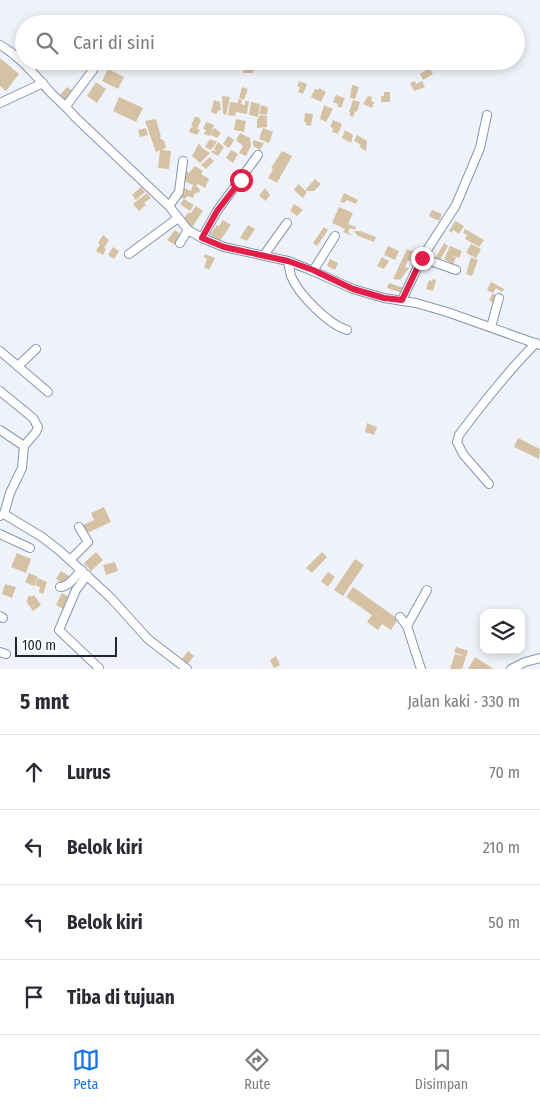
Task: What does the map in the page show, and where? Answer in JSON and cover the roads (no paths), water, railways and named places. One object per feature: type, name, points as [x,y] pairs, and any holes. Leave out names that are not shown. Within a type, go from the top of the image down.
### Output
[{"type":"street","points":[[1,46],[15,56]]},
{"type":"street","points":[[30,70],[66,106],[75,118],[170,206],[188,230],[202,238],[224,247],[288,261],[313,270],[353,289],[384,298],[402,300],[491,327],[538,344],[513,366],[459,436],[457,442],[463,454],[489,484]]},
{"type":"street","points":[[66,106],[94,70]]},
{"type":"street","points":[[0,103],[43,83]]},
{"type":"street","points":[[402,300],[422,258],[456,205],[480,148],[487,115]]},
{"type":"street","points":[[202,238],[217,211],[258,156]]},
{"type":"street","points":[[170,206],[179,192],[183,162]]},
{"type":"street","points":[[129,254],[178,218]]},
{"type":"street","points":[[264,255],[287,223]]},
{"type":"street","points":[[180,243],[188,230]]},
{"type":"street","points":[[313,270],[335,236]]},
{"type":"street","points":[[422,258],[456,270]]},
{"type":"street","points":[[288,261],[295,284],[313,306],[338,327],[347,330]]},
{"type":"street","points":[[491,327],[499,298]]},
{"type":"street","points":[[18,366],[36,349]]},
{"type":"street","points":[[0,351],[48,392]]},
{"type":"street","points":[[0,391],[36,422],[38,427],[24,446],[22,468],[10,492],[2,515],[42,537],[70,560],[112,598],[148,640],[187,669]]},
{"type":"street","points":[[0,430],[24,446]]},
{"type":"street","points":[[70,560],[88,542],[80,528]]},
{"type":"street","points":[[0,534],[30,548]]},
{"type":"street","points":[[60,587],[64,587],[84,572]]},
{"type":"street","points":[[84,572],[59,630],[99,668]]},
{"type":"street","points":[[406,626],[427,590]]},
{"type":"street","points":[[400,617],[406,626],[421,669]]},
{"type":"street","points":[[511,669],[525,662],[540,658]]}]
